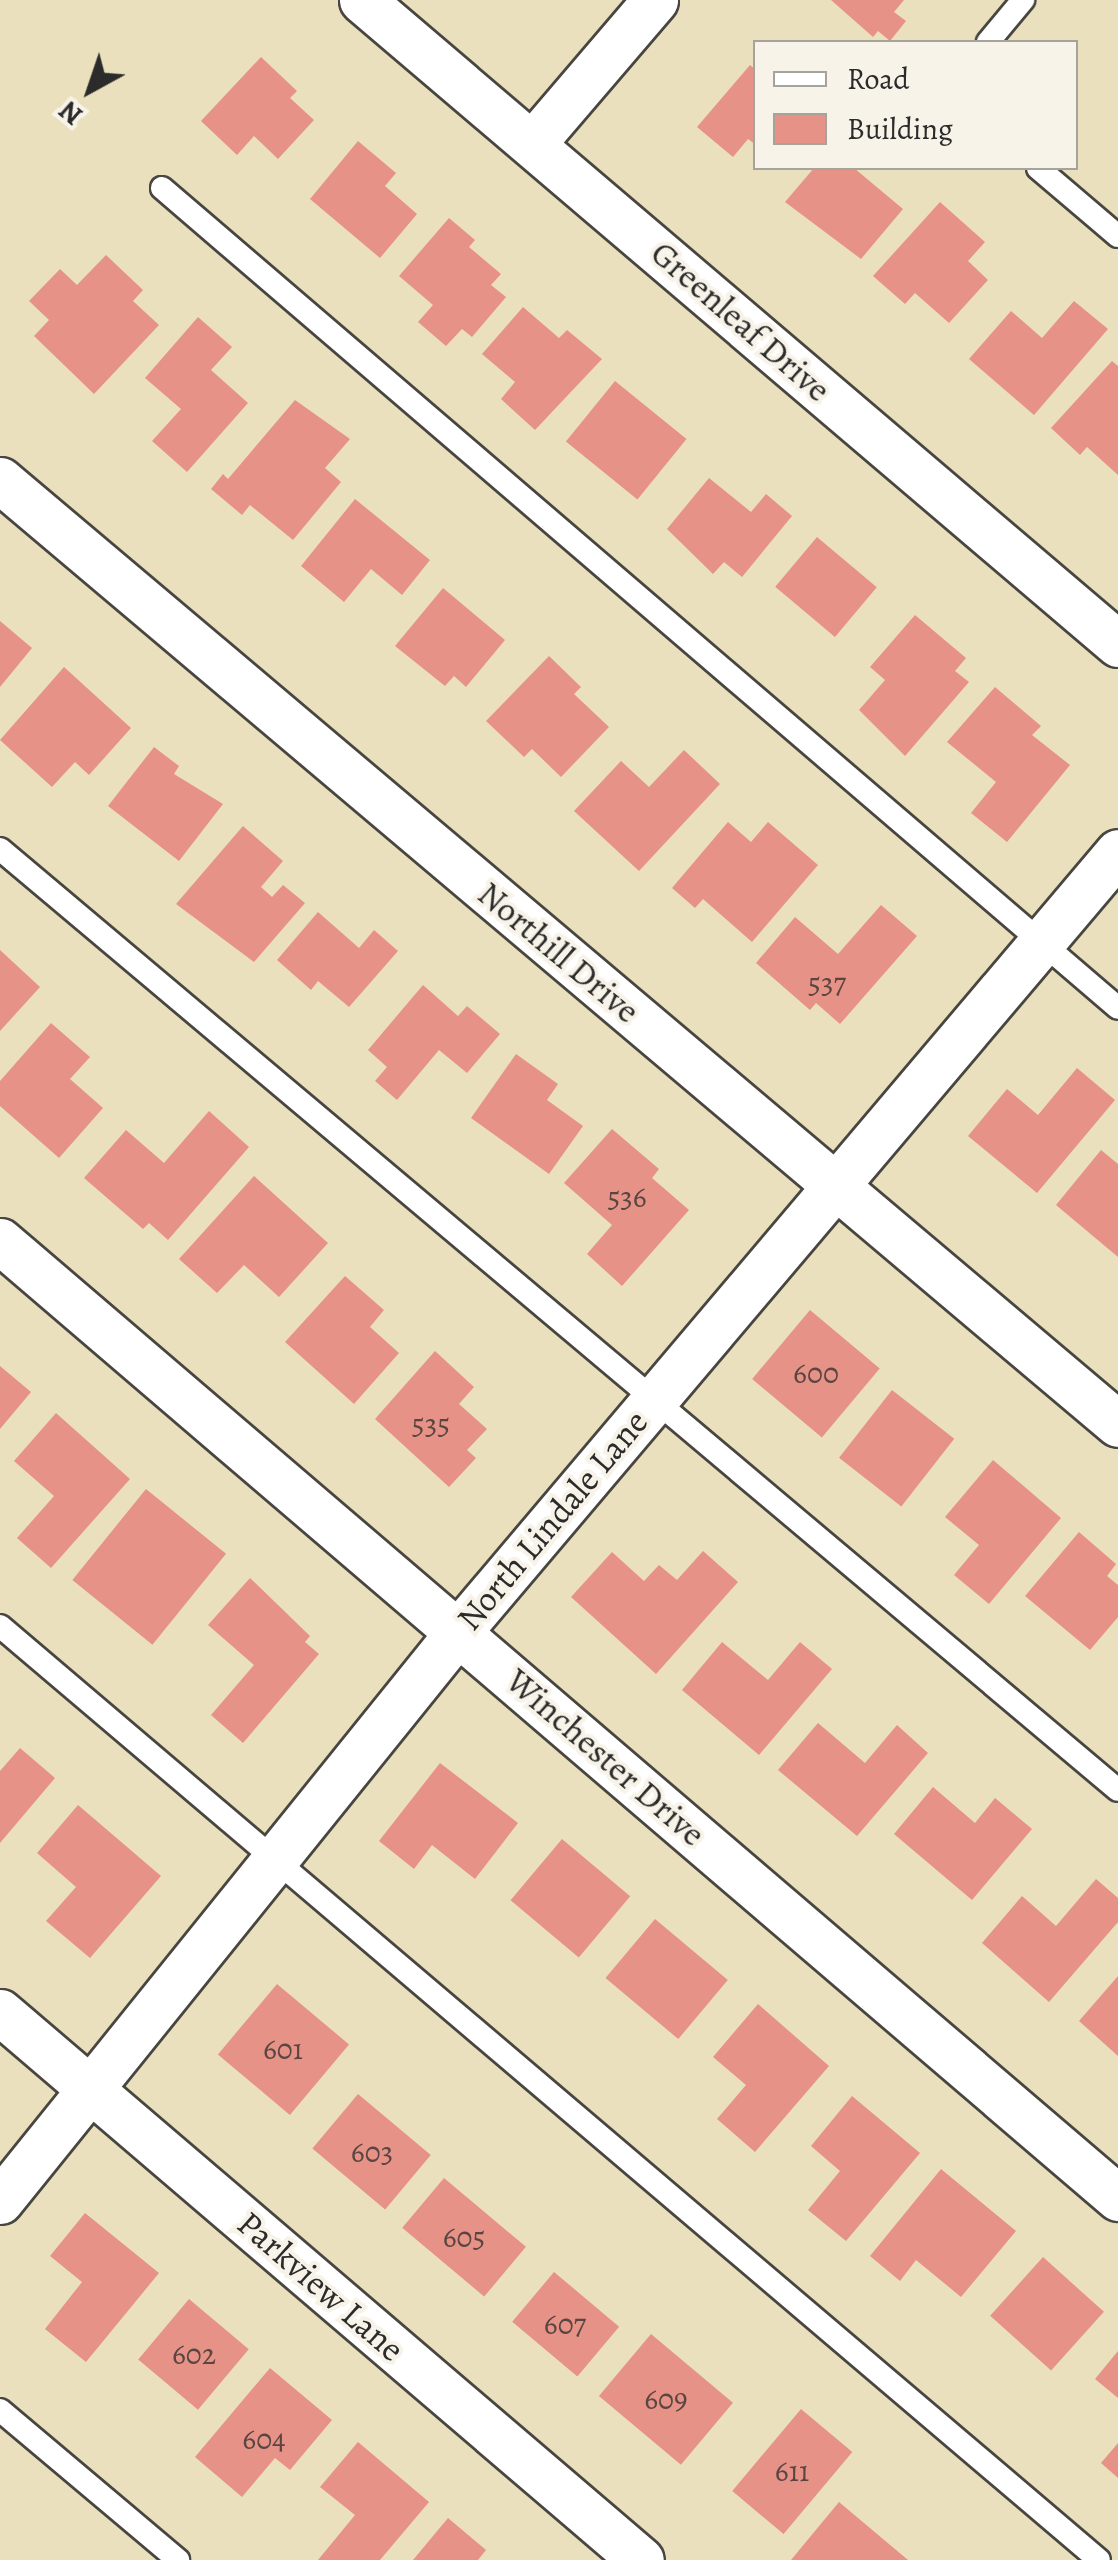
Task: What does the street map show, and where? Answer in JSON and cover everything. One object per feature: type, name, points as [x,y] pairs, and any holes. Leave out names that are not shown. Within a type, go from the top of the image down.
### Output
[{"type":"street","name":"Greenleaf Drive","points":[[362,0],[1118,644]]},
{"type":"street","points":[[533,143],[655,0]]},
{"type":"street","name":"Northill Drive","points":[[0,480],[1118,1424]]},
{"type":"street","name":"North Lindale Lane","points":[[0,2201],[459,1631],[832,1183],[1118,852]]},
{"type":"street","name":"Winchester Drive","points":[[0,1241],[1118,2198]]},
{"type":"street","name":"Parkview Lane","points":[[0,2012],[641,2560]]},
{"type":"lane","points":[[990,40],[1023,0]]},
{"type":"lane","points":[[1040,170],[1118,236]]},
{"type":"lane","points":[[162,188],[1118,1008]]},
{"type":"lane","points":[[0,848],[1118,1790]]},
{"type":"lane","points":[[0,1626],[1099,2560]]},
{"type":"lane","points":[[0,2410],[178,2560]]},
{"type":"building","points":[[831,0],[904,0],[894,12],[906,21],[891,40],[878,31],[873,37]]},
{"type":"building","points":[[261,57],[297,91],[290,98],[314,120],[278,159],[254,136],[237,155],[201,121]]},
{"type":"building","points":[[750,65],[753,68],[753,143],[748,139],[733,157],[697,127]]},
{"type":"building","points":[[358,141],[396,173],[385,186],[417,214],[380,258],[310,199]]},
{"type":"building","points":[[812,170],[856,170],[903,209],[861,259],[785,202]]},
{"type":"building","points":[[940,202],[985,242],[968,261],[988,280],[949,323],[915,293],[905,304],[873,276]]},
{"type":"building","points":[[449,218],[475,240],[469,247],[501,274],[491,285],[506,297],[472,337],[462,329],[446,346],[418,322],[433,305],[399,276]]},
{"type":"building","points":[[106,255],[143,290],[133,301],[159,325],[94,394],[34,336],[49,320],[29,301],[60,269],[77,285]]},
{"type":"building","points":[[1074,301],[1108,329],[1034,415],[969,359],[1011,311],[1042,338]]},
{"type":"building","points":[[523,307],[559,338],[567,330],[602,359],[535,430],[501,399],[515,382],[482,354]]},
{"type":"building","points":[[198,317],[232,347],[211,370],[248,403],[187,472],[152,441],[181,409],[145,378]]},
{"type":"building","points":[[1112,361],[1118,366],[1118,475],[1087,447],[1080,455],[1051,428]]},
{"type":"building","points":[[615,381],[686,439],[637,500],[566,442]]},
{"type":"building","points":[[295,400],[350,439],[325,468],[341,482],[293,540],[250,505],[242,515],[211,489],[223,474],[228,479]]},
{"type":"building","points":[[709,478],[751,512],[766,494],[792,516],[742,577],[724,562],[713,574],[667,529]]},
{"type":"building","points":[[355,499],[430,560],[402,595],[371,569],[344,602],[301,566]]},
{"type":"building","points":[[817,537],[877,587],[835,637],[775,587]]},
{"type":"building","points":[[443,588],[505,640],[466,687],[454,676],[445,686],[395,646]]},
{"type":"building","points":[[915,615],[966,658],[955,671],[969,682],[905,756],[859,710],[885,680],[870,667]]},
{"type":"building","points":[[0,621],[32,648],[0,687]]},
{"type":"building","points":[[549,656],[581,687],[574,694],[609,727],[561,777],[532,749],[524,757],[486,721]]},
{"type":"building","points":[[64,667],[131,728],[89,775],[75,762],[52,787],[0,740]]},
{"type":"building","points":[[995,687],[1041,726],[1032,735],[1070,765],[1007,842],[971,813],[996,782],[947,742]]},
{"type":"building","points":[[154,747],[179,766],[174,774],[223,804],[179,861],[108,806]]},
{"type":"building","points":[[684,750],[720,784],[639,871],[574,811],[621,761],[649,787]]},
{"type":"building","points":[[728,822],[751,842],[768,822],[818,865],[752,942],[703,899],[695,908],[672,888]]},
{"type":"building","points":[[243,826],[283,861],[261,887],[272,897],[283,885],[305,903],[254,962],[176,904]]},
{"type":"building","points":[[881,905],[917,936],[840,1024],[816,1003],[810,1010],[756,963],[795,917],[838,954]]},
{"type":"building","points":[[318,912],[359,948],[374,930],[398,951],[349,1007],[318,981],[311,990],[277,960]]},
{"type":"building","points":[[0,950],[40,987],[0,1031]]},
{"type":"building","points":[[423,985],[458,1016],[467,1006],[500,1034],[467,1073],[439,1050],[397,1100],[375,1081],[387,1067],[368,1050]]},
{"type":"building","points":[[51,1023],[90,1057],[70,1079],[103,1108],[59,1158],[0,1106],[0,1081]]},
{"type":"building","points":[[516,1054],[558,1084],[547,1100],[583,1126],[549,1174],[471,1118]]},
{"type":"building","points":[[1077,1068],[1115,1100],[1037,1193],[968,1136],[1007,1089],[1038,1115]]},
{"type":"building","points":[[209,1111],[249,1147],[168,1240],[149,1223],[143,1229],[84,1178],[126,1130],[164,1163]]},
{"type":"building","points":[[612,1129],[659,1169],[652,1178],[689,1210],[622,1286],[587,1254],[612,1225],[564,1183]]},
{"type":"building","points":[[1101,1150],[1118,1164],[1118,1257],[1056,1205]]},
{"type":"building","points":[[254,1176],[328,1243],[279,1297],[244,1265],[217,1293],[179,1259]]},
{"type":"building","points":[[345,1276],[384,1310],[370,1327],[399,1353],[354,1404],[285,1342]]},
{"type":"building","points":[[810,1310],[880,1368],[822,1437],[752,1379]]},
{"type":"building","points":[[435,1351],[474,1387],[459,1404],[487,1429],[467,1450],[476,1458],[449,1487],[375,1419]]},
{"type":"building","points":[[0,1366],[31,1392],[0,1429]]},
{"type":"building","points":[[892,1390],[954,1439],[901,1506],[839,1458]]},
{"type":"building","points":[[56,1413],[130,1479],[51,1568],[17,1538],[54,1496],[14,1461]]},
{"type":"building","points":[[993,1460],[1061,1518],[989,1604],[954,1575],[979,1545],[945,1517]]},
{"type":"building","points":[[146,1489],[226,1554],[152,1645],[72,1580]]},
{"type":"building","points":[[1079,1532],[1116,1564],[1107,1576],[1118,1585],[1118,1617],[1090,1650],[1025,1596]]},
{"type":"building","points":[[703,1551],[738,1582],[656,1674],[571,1597],[612,1552],[644,1581],[659,1565],[677,1580]]},
{"type":"building","points":[[250,1578],[310,1636],[305,1642],[319,1654],[243,1743],[211,1715],[254,1665],[208,1625]]},
{"type":"building","points":[[722,1642],[768,1680],[800,1642],[832,1669],[759,1755],[682,1690]]},
{"type":"building","points":[[818,1723],[865,1763],[897,1725],[928,1753],[857,1836],[778,1770]]},
{"type":"building","points":[[20,1748],[55,1778],[0,1843],[0,1771]]},
{"type":"building","points":[[440,1763],[518,1823],[475,1879],[432,1845],[414,1869],[379,1841]]},
{"type":"building","points":[[933,1787],[975,1823],[995,1798],[1032,1829],[972,1900],[894,1834]]},
{"type":"building","points":[[78,1805],[161,1876],[90,1958],[46,1921],[76,1887],[37,1853]]},
{"type":"building","points":[[562,1839],[630,1896],[579,1957],[511,1900]]},
{"type":"building","points":[[1096,1879],[1118,1898],[1118,1922],[1049,2002],[982,1943],[1022,1896],[1056,1926]]},
{"type":"building","points":[[655,1919],[728,1980],[678,2039],[606,1978]]},
{"type":"building","points":[[1118,1976],[1118,2056],[1079,2021]]},
{"type":"building","points":[[277,1984],[349,2044],[290,2115],[218,2054]]},
{"type":"building","points":[[758,2004],[829,2066],[755,2152],[717,2119],[746,2085],[713,2057]]},
{"type":"building","points":[[358,2094],[431,2155],[385,2209],[312,2148]]},
{"type":"building","points":[[852,2096],[920,2153],[846,2241],[808,2210],[840,2171],[811,2146]]},
{"type":"building","points":[[941,2169],[1016,2231],[961,2297],[916,2260],[900,2281],[870,2256]]},
{"type":"building","points":[[444,2178],[526,2247],[484,2297],[402,2228]]},
{"type":"building","points":[[85,2213],[159,2273],[86,2362],[45,2329],[82,2282],[50,2256]]},
{"type":"building","points":[[1043,2257],[1104,2312],[1051,2371],[990,2316]]},
{"type":"building","points":[[554,2272],[619,2327],[577,2376],[512,2322]]},
{"type":"building","points":[[189,2299],[249,2349],[198,2410],[138,2360]]},
{"type":"building","points":[[651,2334],[733,2403],[681,2465],[599,2396]]},
{"type":"building","points":[[1118,2351],[1118,2398],[1095,2379]]},
{"type":"building","points":[[270,2368],[332,2420],[290,2470],[275,2458],[242,2497],[195,2457]]},
{"type":"building","points":[[801,2409],[852,2452],[784,2534],[732,2491]]},
{"type":"building","points":[[358,2442],[429,2502],[380,2560],[318,2560],[355,2515],[320,2487]]},
{"type":"building","points":[[1118,2443],[1118,2478],[1101,2463]]},
{"type":"building","points":[[839,2502],[908,2560],[791,2560]]},
{"type":"building","points":[[448,2518],[486,2550],[478,2560],[413,2560]]}]
